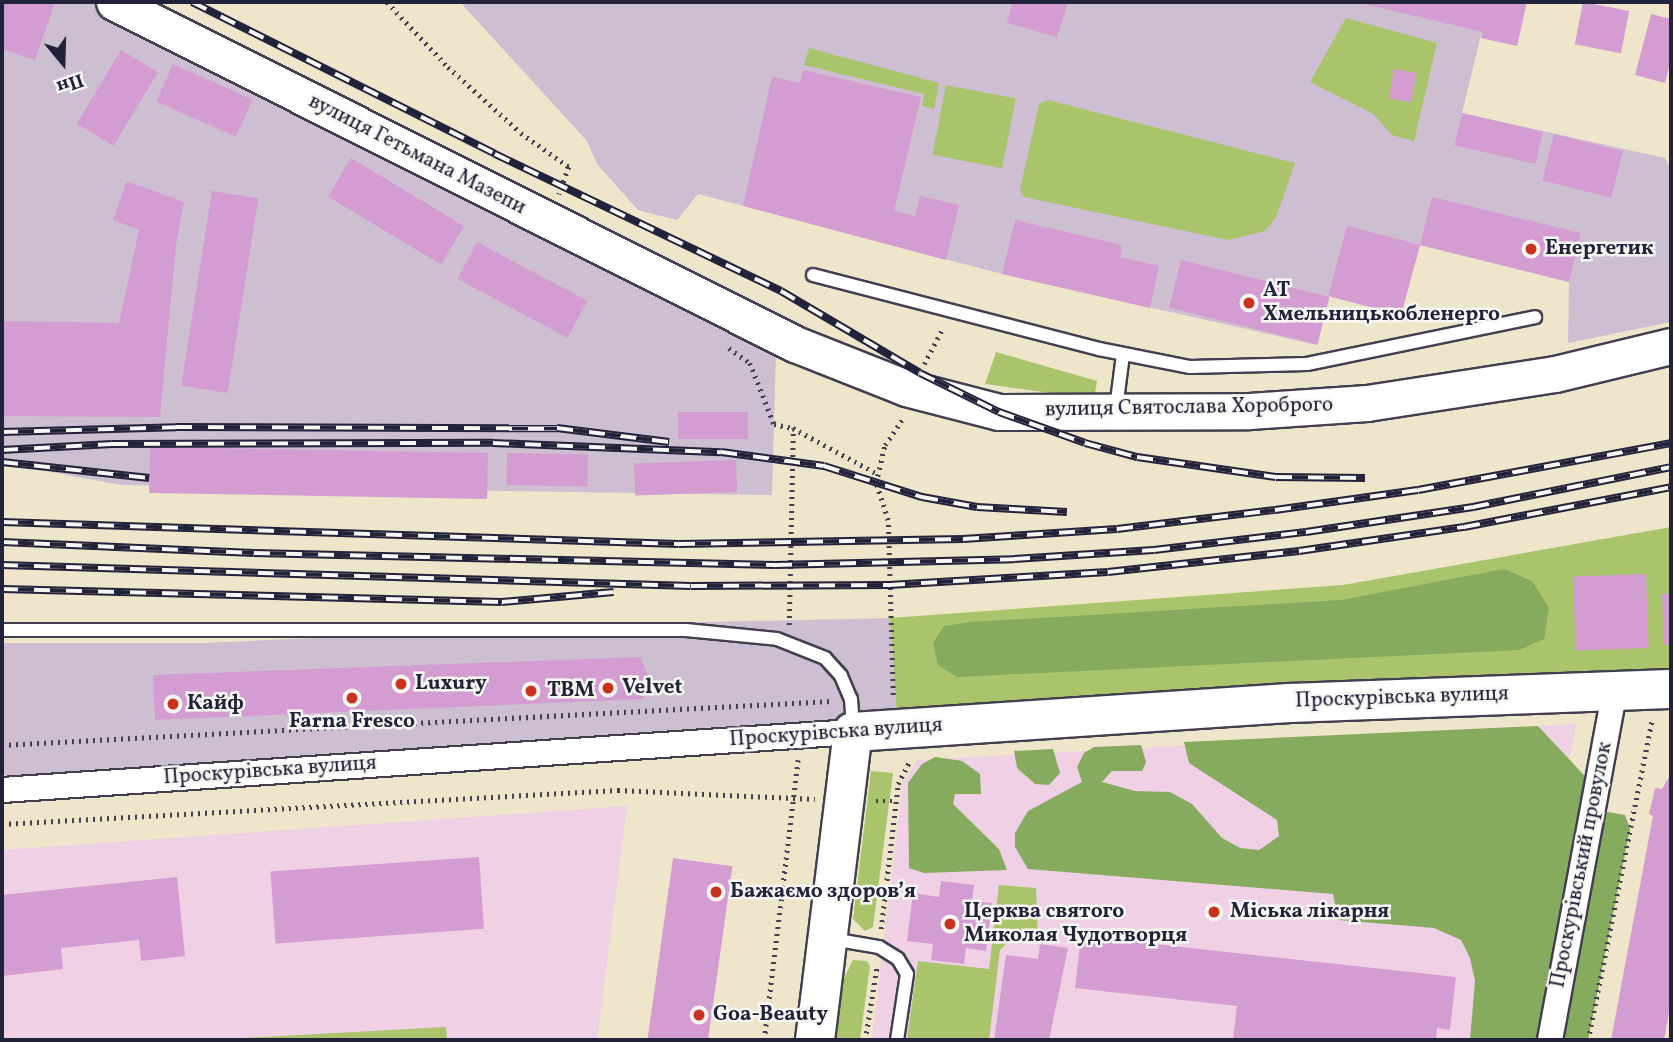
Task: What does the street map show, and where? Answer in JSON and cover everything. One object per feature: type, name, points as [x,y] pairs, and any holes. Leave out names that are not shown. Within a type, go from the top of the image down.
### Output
[{"type":"main road","name":"вулиця Гетьмана Мазепи","points":[[114,2],[720,308]]},
{"type":"main road","name":"вулиця Святослава Хороброго","points":[[720,308],[795,344],[906,387],[999,412],[1115,413],[1367,402],[1555,374],[1671,346]]},
{"type":"main road","name":"Проскурівська вулиця","points":[[852,715],[1289,703],[1615,689],[1663,700]]},
{"type":"main road","points":[[815,1040],[845,800],[852,715]]},
{"type":"street","name":"Проскурівський провулок","points":[[1550,1040],[1615,689]]},
{"type":"street","name":"Проскурівська вулиця","points":[[2,790],[800,736],[852,715]]},
{"type":"lane","points":[[813,275],[1123,354],[1190,367],[1307,364],[1535,317]]},
{"type":"lane","points":[[1115,413],[1123,354]]},
{"type":"lane","points":[[2,630],[686,630],[789,643],[825,658],[841,676],[852,715]]},
{"type":"lane","points":[[828,939],[879,947],[898,959],[907,974],[897,1040]]},
{"type":"path","points":[[387,2],[440,59],[520,133],[569,167],[545,219]]},
{"type":"path","points":[[2,745],[803,704],[852,715],[893,695],[888,520],[876,473],[885,445],[906,415],[906,387],[920,373],[952,311]]},
{"type":"path","points":[[725,345],[750,363],[774,424],[793,428],[876,473]]},
{"type":"path","points":[[789,643],[793,428]]},
{"type":"path","points":[[1588,1040],[1663,700]]},
{"type":"path","points":[[764,1040],[795,798],[803,704]]},
{"type":"path","points":[[865,1040],[879,947],[895,802],[904,770],[920,754]]},
{"type":"path","points":[[2,824],[618,790],[895,802]]},
{"type":"shaded area","points":[[2,2],[91,2],[133,27],[776,351],[772,495],[121,485],[2,463]]},
{"type":"shaded area","points":[[460,2],[1489,2],[1462,113],[1665,158],[1671,170],[1671,322],[1568,343],[1569,282],[1420,245],[1401,315],[1329,296],[1317,345],[1002,274],[698,194],[677,220],[638,210],[597,164],[587,141]]},
{"type":"shaded area","points":[[890,618],[897,715],[2,776],[2,643],[204,643],[623,624]]},
{"type":"shaded area","name":"Міська лікарня","points":[[1576,724],[1517,1040],[872,1040],[903,783],[918,760]]},
{"type":"shaded area","points":[[627,806],[597,1040],[2,1040],[2,850]]},
{"type":"green space","points":[[1346,18],[1437,43],[1414,141],[1392,135],[1373,114],[1310,82]]},
{"type":"green space","points":[[809,48],[939,83],[934,109],[922,106],[924,94],[804,65]]},
{"type":"green space","points":[[946,85],[1016,99],[1002,168],[932,155]]},
{"type":"green space","points":[[1048,100],[1295,163],[1276,217],[1265,231],[1228,240],[1024,197],[1020,190],[1039,104]]},
{"type":"green space","points":[[996,352],[1097,381],[1094,399],[985,384]]},
{"type":"green space","points":[[1671,527],[1671,677],[897,715],[890,618],[1343,585]]},
{"type":"green space","points":[[1504,569],[1532,581],[1549,608],[1544,639],[1519,650],[957,677],[938,665],[933,643],[944,626],[972,622],[1341,600]]},
{"type":"green space","points":[[1538,726],[1597,789],[1592,819],[1608,812],[1625,815],[1630,829],[1588,1040],[1470,1040],[1475,981],[1470,958],[1461,940],[1434,928],[1338,920],[1333,894],[1028,869],[1015,847],[1015,833],[1028,811],[1082,782],[1077,767],[1084,753],[1094,747],[1141,745],[1146,762],[1142,771],[1112,771],[1102,782],[1135,791],[1170,792],[1192,804],[1222,838],[1240,848],[1259,850],[1279,836],[1277,820],[1189,763],[1184,742]]},
{"type":"green space","points":[[1053,749],[1060,773],[1049,785],[1035,784],[1017,768],[1014,751]]},
{"type":"green space","points":[[935,757],[962,761],[980,774],[981,794],[955,794],[953,804],[999,849],[1007,870],[924,873],[909,868],[908,783],[922,764]]},
{"type":"green space","points":[[871,771],[893,773],[873,927],[865,931],[853,919]]},
{"type":"green space","points":[[999,885],[1036,888],[1038,938],[1006,944],[1000,950],[989,1040],[907,1039],[918,961],[989,969]]},
{"type":"green space","points":[[853,960],[867,961],[870,966],[860,1040],[835,1040],[843,980]]},
{"type":"green space","points":[[446,1027],[447,1040],[244,1040],[244,1038]]},
{"type":"building","points":[[2,2],[55,2],[35,60],[2,49]]},
{"type":"building","points":[[1006,2],[1068,2],[1057,37],[1007,23],[1012,4]]},
{"type":"building","points":[[1357,2],[1527,2],[1517,46],[1481,38],[1482,32]]},
{"type":"building","points":[[1583,2],[1629,11],[1621,53],[1575,44]]},
{"type":"building","points":[[1651,14],[1671,19],[1671,59],[1665,83],[1635,75]]},
{"type":"building","points":[[121,50],[158,72],[114,146],[77,124]]},
{"type":"building","points":[[173,64],[252,99],[236,137],[156,101]]},
{"type":"building","points":[[1394,69],[1417,73],[1411,103],[1389,99]]},
{"type":"building","points":[[803,70],[921,97],[894,211],[915,216],[920,196],[959,205],[946,260],[743,206],[772,77],[800,83]]},
{"type":"building","points":[[1462,113],[1543,132],[1535,164],[1455,145]]},
{"type":"building","points":[[1554,134],[1623,151],[1611,198],[1542,181]]},
{"type":"building","points":[[351,158],[464,226],[441,265],[328,197]]},
{"type":"building","points":[[127,181],[184,202],[176,245],[160,417],[2,416],[2,321],[119,323],[139,230],[113,220]]},
{"type":"building","points":[[212,191],[258,198],[228,393],[181,386]]},
{"type":"building","points":[[1432,197],[1581,233],[1569,282],[1420,245]]},
{"type":"building","points":[[1015,220],[1122,245],[1120,257],[1159,266],[1150,308],[1002,274]]},
{"type":"building","points":[[1347,226],[1420,245],[1401,315],[1328,296]]},
{"type":"building","points":[[477,242],[587,301],[568,338],[457,279]]},
{"type":"building","points":[[1181,260],[1329,297],[1318,345],[1169,308]]},
{"type":"building","points":[[678,412],[748,412],[748,439],[678,439]]},
{"type":"building","points":[[150,447],[488,453],[487,499],[149,493]]},
{"type":"building","points":[[507,453],[588,454],[587,486],[506,485]]},
{"type":"building","points":[[736,460],[737,492],[635,496],[634,464]]},
{"type":"building","points":[[1646,574],[1649,648],[1576,651],[1573,577]]},
{"type":"building","points":[[1671,593],[1671,644],[1664,645],[1662,594]]},
{"type":"building","name":"Luxury","points":[[640,657],[649,677],[643,699],[155,720],[153,675]]},
{"type":"building","points":[[1671,774],[1671,1001],[1664,1040],[1611,1040],[1653,816],[1649,814],[1655,788],[1662,789]]},
{"type":"building","points":[[479,857],[484,929],[276,943],[271,872]]},
{"type":"building","points":[[673,858],[732,866],[708,1040],[647,1040]]},
{"type":"building","points":[[177,877],[185,956],[141,961],[139,940],[61,948],[63,969],[2,976],[2,895]]},
{"type":"building","points":[[941,881],[974,885],[972,901],[992,903],[986,951],[966,948],[964,964],[931,960],[933,944],[907,941],[913,893],[939,897]]},
{"type":"building","points":[[1081,936],[1456,977],[1450,1030],[1437,1028],[1436,1040],[1233,1040],[1237,1006],[1075,988]]},
{"type":"building","points":[[1040,944],[1068,948],[1049,1040],[994,1040],[1006,955],[1038,959]]},
{"type":"railway","points":[[192,2],[495,154],[781,291],[920,373],[999,412],[1085,443],[1137,457],[1276,477],[1365,478]]},
{"type":"railway","points":[[2,432],[176,427],[557,428],[669,442]]},
{"type":"railway","points":[[2,450],[112,444],[493,443],[721,452],[824,466],[922,497],[977,507],[1067,512]]},
{"type":"railway","points":[[2,522],[679,544],[963,539],[1117,529],[1275,510],[1418,490],[1671,443]]},
{"type":"railway","points":[[2,462],[149,478]]},
{"type":"railway","points":[[2,542],[254,553],[776,565],[1014,559],[1154,550],[1306,532],[1473,507],[1671,467]]},
{"type":"railway","points":[[2,565],[691,586],[889,585],[1108,572],[1299,551],[1464,527],[1671,487]]},
{"type":"railway","points":[[2,589],[502,602],[614,592]]},
{"type":"place","name":"Енергетик","points":[[1531,249]]},
{"type":"place","name":"АТ Хмельницькобленерго","points":[[1249,303]]},
{"type":"place","name":"Luxury","points":[[401,684]]},
{"type":"place","name":"Velvet","points":[[608,688]]},
{"type":"place","name":"ТВМ","points":[[531,691]]},
{"type":"place","name":"Farna Fresco","points":[[352,698]]},
{"type":"place","name":"Кайф","points":[[173,704]]},
{"type":"place","name":"Бажаємо здоровʼя","points":[[716,892]]},
{"type":"place","name":"Міська лікарня","points":[[1214,912]]},
{"type":"place","name":"Церква святого Миколая Чудотворця","points":[[950,924]]},
{"type":"place","name":"Goa-Beauty","points":[[699,1015]]}]
